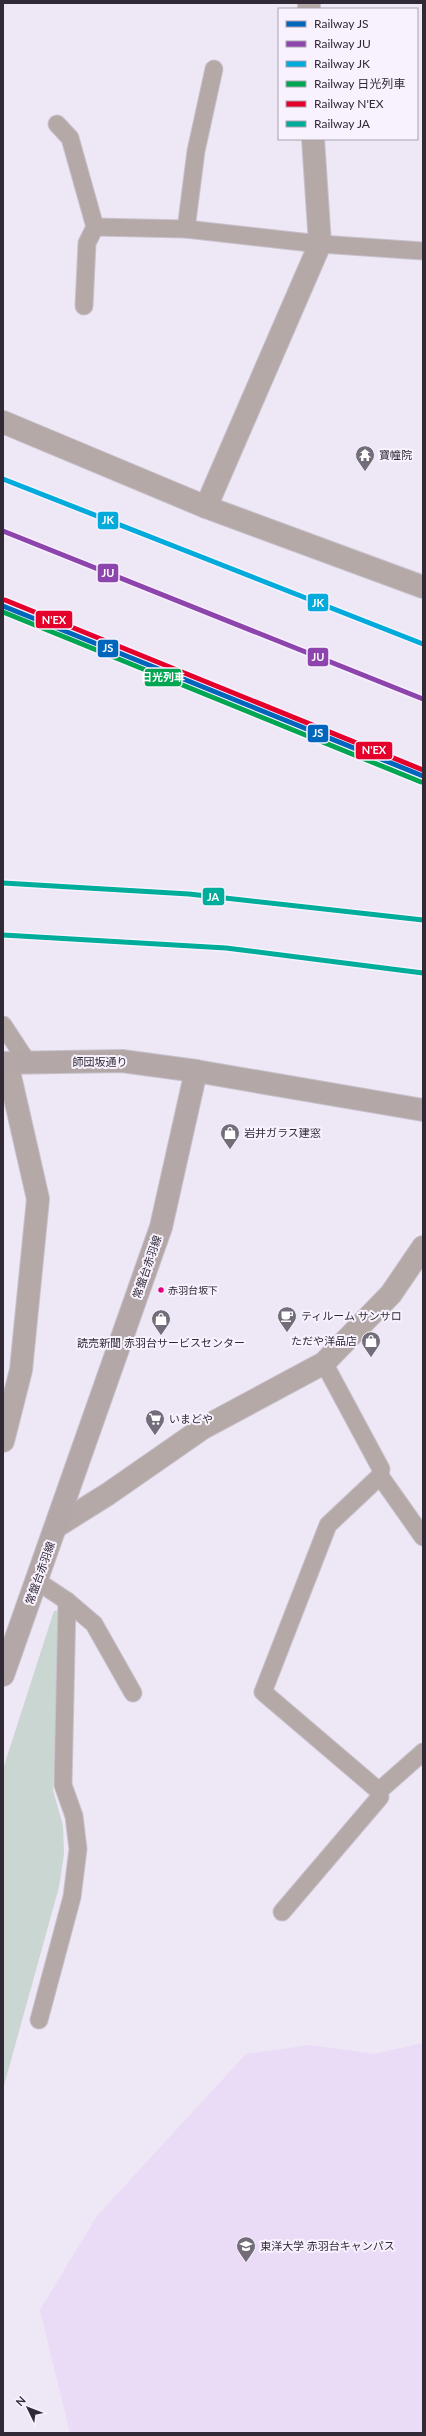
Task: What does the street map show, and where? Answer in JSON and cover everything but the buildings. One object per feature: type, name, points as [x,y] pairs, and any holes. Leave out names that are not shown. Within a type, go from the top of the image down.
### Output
[{"type":"main road","name":"師団坂通り","points":[[13,1063],[122,1061],[196,1071]]},
{"type":"main road","points":[[196,1071],[423,1110]]},
{"type":"main road","name":"常盤台赤羽線","points":[[3,1675],[8,1645],[37,1581],[161,1227],[196,1071]]},
{"type":"street","points":[[206,507],[320,244],[313,140]]},
{"type":"street","points":[[3,422],[206,507],[423,587]]},
{"type":"street","points":[[3,1441],[21,1370],[38,1199],[13,1063]]},
{"type":"street","points":[[57,1526],[108,1494],[203,1428],[324,1363],[391,1294],[423,1247]]},
{"type":"lane","points":[[186,229],[196,151],[214,69]]},
{"type":"lane","points":[[57,124],[70,138],[96,227],[87,243],[84,306]]},
{"type":"lane","points":[[96,227],[186,229],[320,244],[423,251]]},
{"type":"lane","points":[[3,1025],[13,1063]]},
{"type":"lane","points":[[282,1912],[380,1797],[379,1791],[263,1692],[328,1525],[380,1476],[381,1469],[324,1363]]},
{"type":"lane","points":[[380,1476],[423,1537]]},
{"type":"lane","points":[[37,1581],[67,1601],[94,1624],[133,1693]]},
{"type":"lane","points":[[39,2020],[72,1897],[78,1849],[74,1816],[63,1785],[67,1601]]},
{"type":"lane","points":[[379,1791],[423,1752]]},
{"type":"shaded area","points":[[61,1610],[53,1790],[63,1826],[64,1854],[59,1887],[3,2089],[3,1769],[54,1611]]},
{"type":"shaded area","name":"東洋大学 赤羽台キャンパス","points":[[423,2043],[423,2433],[70,2433],[40,2310],[97,2216],[246,2054],[310,2045],[374,2054]]},
{"type":"rail line","name":"JK","points":[[3,479],[423,644]]},
{"type":"rail line","name":"JU","points":[[3,531],[423,699]]},
{"type":"rail line","name":"N'EX","points":[[5,600],[423,770]]},
{"type":"rail line","name":"JS","points":[[3,606],[423,776]]},
{"type":"rail line","name":"日光列車","points":[[3,612],[421,782]]},
{"type":"rail line","name":"JA","points":[[3,883],[189,894],[423,920]]},
{"type":"rail line","name":"JA","points":[[3,935],[226,948],[423,973]]},
{"type":"place","name":"寶幢院","points":[[365,472]]},
{"type":"place","name":"岩井ガラス建窓","points":[[230,1150]]},
{"type":"place","name":"赤羽台坂下","points":[[161,1290]]},
{"type":"place","name":"ティルーム サンサロ","points":[[287,1333]]},
{"type":"place","name":"読売新聞 赤羽台サービスセンター","points":[[161,1336]]},
{"type":"place","name":"ただや洋品店","points":[[371,1358]]},
{"type":"place","name":"いまどや","points":[[155,1436]]},
{"type":"place","name":"東洋大学 赤羽台キャンパス","points":[[246,2263]]}]
